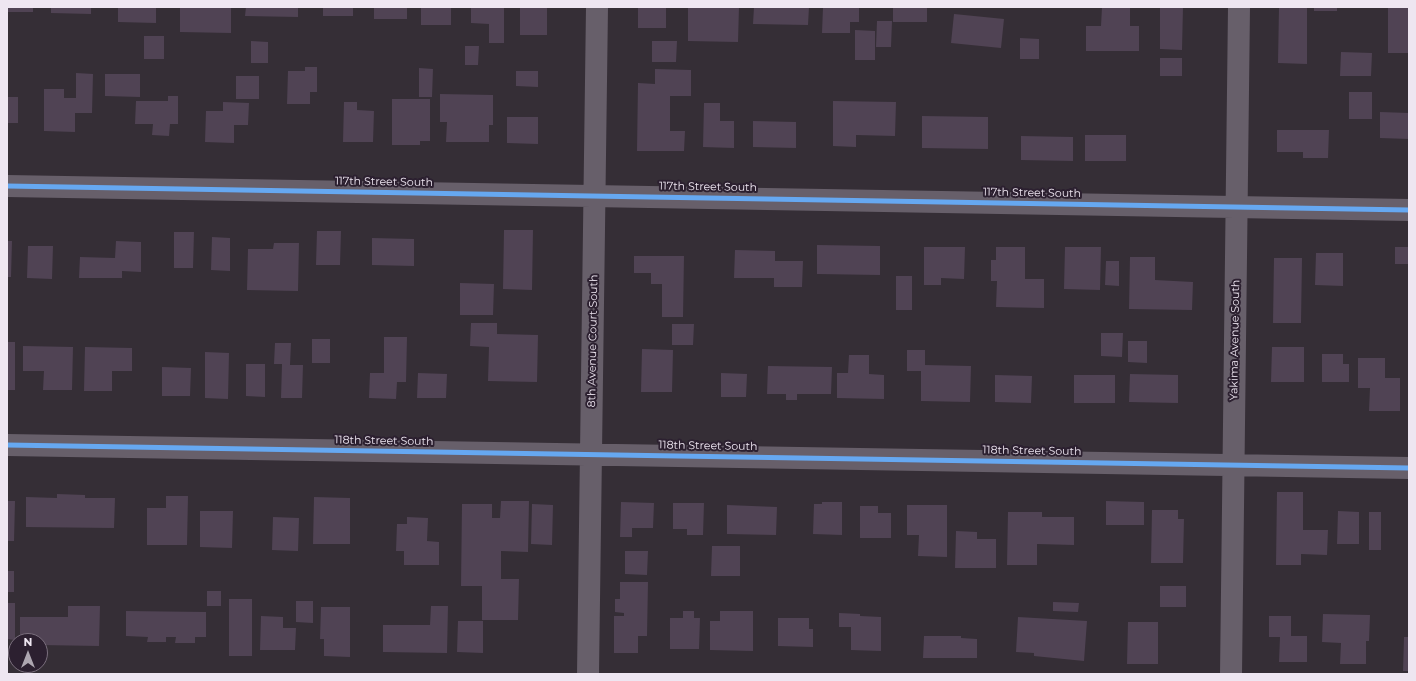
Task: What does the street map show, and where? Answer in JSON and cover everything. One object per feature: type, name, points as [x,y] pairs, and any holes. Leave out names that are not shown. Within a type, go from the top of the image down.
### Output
[{"type":"street","name":"8th Avenue Court South","points":[[588,674],[597,7]]},
{"type":"street","name":"Yakima Avenue South","points":[[1231,674],[1239,7]]},
{"type":"street","name":"117th Street South","points":[[7,186],[1409,210]]},
{"type":"street","name":"118th Street South","points":[[7,445],[1409,468]]},
{"type":"building","points":[[7,7],[33,7],[33,12],[7,12]]},
{"type":"building","points":[[51,7],[91,7],[91,14],[51,13]]},
{"type":"building","points":[[118,7],[156,7],[156,23],[118,22]]},
{"type":"building","points":[[180,7],[231,7],[231,33],[180,32]]},
{"type":"building","points":[[246,7],[298,7],[298,17],[245,16]]},
{"type":"building","points":[[323,7],[353,7],[353,16],[323,16]]},
{"type":"building","points":[[374,7],[407,7],[407,19],[374,19]]},
{"type":"building","points":[[421,7],[451,7],[451,25],[421,25]]},
{"type":"building","points":[[471,7],[504,7],[504,43],[489,43],[489,24],[471,23]]},
{"type":"building","points":[[520,7],[547,7],[547,35],[520,35]]},
{"type":"building","points":[[638,7],[666,7],[666,28],[638,28]]},
{"type":"building","points":[[688,7],[739,7],[738,42],[688,41]]},
{"type":"building","points":[[754,7],[809,7],[808,25],[753,24]]},
{"type":"building","points":[[823,7],[859,7],[859,22],[850,22],[850,33],[822,33]]},
{"type":"building","points":[[893,7],[927,7],[927,22],[893,22]]},
{"type":"building","points":[[1102,7],[1130,7],[1130,26],[1139,26],[1139,51],[1086,51],[1086,26],[1101,26]]},
{"type":"building","points":[[1160,7],[1183,7],[1182,50],[1160,49]]},
{"type":"building","points":[[1279,7],[1307,7],[1307,64],[1278,63]]},
{"type":"building","points":[[1314,7],[1337,7],[1337,11],[1314,11]]},
{"type":"building","points":[[1388,7],[1409,7],[1409,53],[1388,53]]},
{"type":"building","points":[[954,14],[1004,19],[1001,48],[951,43]]},
{"type":"building","points":[[877,21],[892,21],[891,47],[876,47]]},
{"type":"building","points":[[855,30],[875,31],[875,60],[855,60]]},
{"type":"building","points":[[144,36],[164,36],[164,59],[144,59]]},
{"type":"building","points":[[1020,38],[1039,39],[1039,59],[1020,59]]},
{"type":"building","points":[[251,41],[268,42],[268,63],[251,63]]},
{"type":"building","points":[[652,41],[677,41],[676,62],[652,62]]},
{"type":"building","points":[[465,46],[479,46],[478,65],[465,65]]},
{"type":"building","points":[[1341,52],[1372,53],[1371,76],[1340,76]]},
{"type":"building","points":[[1160,58],[1182,58],[1182,76],[1160,76]]},
{"type":"building","points":[[305,67],[317,67],[317,92],[310,92],[310,104],[287,104],[288,71],[305,71]]},
{"type":"building","points":[[419,68],[433,69],[432,97],[419,97]]},
{"type":"building","points":[[655,69],[691,70],[691,96],[670,96],[670,131],[685,131],[684,151],[637,151],[638,83],[655,84]]},
{"type":"building","points":[[516,71],[538,71],[538,87],[516,86]]},
{"type":"building","points":[[76,73],[93,74],[92,113],[75,113],[75,132],[44,131],[44,89],[64,89],[64,98],[76,98]]},
{"type":"building","points":[[105,74],[140,74],[140,97],[105,96]]},
{"type":"building","points":[[236,76],[259,76],[259,99],[236,99]]},
{"type":"building","points":[[1349,92],[1372,92],[1372,119],[1349,119]]},
{"type":"building","points":[[440,94],[493,95],[493,125],[489,125],[489,142],[446,142],[447,122],[440,122]]},
{"type":"building","points":[[168,96],[178,96],[178,124],[170,124],[169,136],[152,135],[153,124],[135,124],[136,101],[168,101]]},
{"type":"building","points":[[7,97],[18,97],[18,123],[7,123]]},
{"type":"building","points":[[392,99],[430,99],[430,141],[420,141],[420,145],[392,145]]},
{"type":"building","points":[[833,101],[896,102],[895,136],[856,135],[856,147],[833,146]]},
{"type":"building","points":[[223,102],[249,103],[248,125],[234,125],[234,143],[205,142],[206,111],[223,111]]},
{"type":"building","points":[[344,102],[357,102],[357,110],[374,111],[373,142],[343,142]]},
{"type":"building","points":[[704,103],[720,103],[720,121],[734,121],[734,148],[703,147]]},
{"type":"building","points":[[1380,112],[1409,113],[1409,139],[1380,138]]},
{"type":"building","points":[[922,116],[988,117],[988,149],[922,148]]},
{"type":"building","points":[[507,117],[538,117],[538,144],[507,143]]},
{"type":"building","points":[[753,121],[796,122],[796,148],[753,147]]},
{"type":"building","points":[[1277,130],[1329,130],[1328,158],[1303,158],[1303,152],[1277,152]]},
{"type":"building","points":[[1085,135],[1126,135],[1126,161],[1085,161]]},
{"type":"building","points":[[1021,136],[1073,137],[1073,161],[1021,160]]},
{"type":"building","points":[[504,230],[533,230],[532,290],[503,289]]},
{"type":"building","points":[[317,231],[341,231],[340,265],[316,265]]},
{"type":"building","points":[[174,232],[194,232],[193,268],[174,268]]},
{"type":"building","points":[[212,237],[230,238],[230,271],[211,270]]},
{"type":"building","points":[[372,238],[414,239],[414,266],[372,265]]},
{"type":"building","points":[[7,241],[12,241],[11,277],[7,277]]},
{"type":"building","points":[[116,241],[141,242],[141,272],[122,271],[122,278],[79,278],[80,257],[115,258]]},
{"type":"building","points":[[274,243],[299,243],[298,291],[247,290],[248,249],[273,249]]},
{"type":"building","points":[[817,245],[880,246],[880,275],[817,274]]},
{"type":"building","points":[[28,246],[53,246],[52,279],[27,278]]},
{"type":"building","points":[[924,247],[965,247],[964,279],[941,278],[941,285],[924,285]]},
{"type":"building","points":[[996,247],[1025,247],[1025,279],[1044,279],[1044,308],[996,307],[997,281],[991,281],[991,260],[996,260]]},
{"type":"building","points":[[1065,247],[1101,247],[1100,290],[1064,289]]},
{"type":"building","points":[[1395,247],[1409,247],[1409,264],[1395,264]]},
{"type":"building","points":[[735,250],[775,251],[775,261],[803,261],[802,287],[774,287],[774,278],[734,278]]},
{"type":"building","points":[[1316,253],[1343,253],[1343,286],[1315,285]]},
{"type":"building","points":[[634,256],[684,256],[683,317],[662,317],[662,284],[651,284],[651,273],[634,273]]},
{"type":"building","points":[[1130,257],[1155,257],[1155,280],[1193,282],[1192,310],[1129,309]]},
{"type":"building","points":[[1274,258],[1302,258],[1301,323],[1273,323]]},
{"type":"building","points":[[1106,261],[1119,261],[1119,286],[1105,285]]},
{"type":"building","points":[[896,276],[912,276],[912,310],[896,310]]},
{"type":"building","points":[[460,283],[494,284],[493,315],[460,315]]},
{"type":"building","points":[[471,323],[497,323],[497,334],[538,335],[537,382],[488,381],[489,347],[470,346]]},
{"type":"building","points":[[672,324],[694,324],[693,345],[672,345]]},
{"type":"building","points":[[1101,333],[1123,333],[1122,357],[1101,356]]},
{"type":"building","points":[[384,337],[407,337],[406,382],[397,382],[396,399],[369,398],[370,373],[384,373]]},
{"type":"building","points":[[312,339],[330,339],[330,363],[312,363]]},
{"type":"building","points":[[1128,341],[1147,341],[1147,363],[1128,362]]},
{"type":"building","points":[[7,342],[15,342],[15,390],[7,390]]},
{"type":"building","points":[[275,343],[291,343],[290,365],[303,365],[302,398],[281,398],[282,364],[274,364]]},
{"type":"building","points":[[23,346],[73,347],[72,390],[43,390],[44,371],[23,371]]},
{"type":"building","points":[[85,347],[132,348],[132,371],[112,371],[112,391],[84,391]]},
{"type":"building","points":[[1272,347],[1304,347],[1304,382],[1271,382]]},
{"type":"building","points":[[642,349],[673,350],[672,392],[641,392]]},
{"type":"building","points":[[907,350],[925,350],[925,365],[971,366],[970,402],[921,401],[921,371],[907,371]]},
{"type":"building","points":[[205,352],[229,353],[228,399],[205,398]]},
{"type":"building","points":[[1322,354],[1343,354],[1343,364],[1349,364],[1349,382],[1322,382]]},
{"type":"building","points":[[849,355],[869,355],[869,374],[884,375],[884,399],[837,398],[837,373],[848,373]]},
{"type":"building","points":[[1358,358],[1385,358],[1385,378],[1400,378],[1400,411],[1369,411],[1370,388],[1358,388]]},
{"type":"building","points":[[246,364],[265,364],[265,397],[246,396]]},
{"type":"building","points":[[768,366],[832,367],[831,394],[797,394],[797,400],[786,400],[786,394],[767,394]]},
{"type":"building","points":[[162,367],[191,368],[190,396],[162,396]]},
{"type":"building","points":[[418,373],[447,374],[446,398],[417,398]]},
{"type":"building","points":[[721,373],[747,374],[746,397],[721,397]]},
{"type":"building","points":[[1130,374],[1178,375],[1178,403],[1129,402]]},
{"type":"building","points":[[995,375],[1032,376],[1031,403],[995,402]]},
{"type":"building","points":[[1074,375],[1115,375],[1115,403],[1074,403]]},
{"type":"building","points":[[1277,492],[1303,492],[1303,530],[1328,530],[1327,555],[1301,554],[1301,565],[1276,565]]},
{"type":"building","points":[[57,494],[85,495],[85,498],[115,498],[114,528],[26,527],[26,497],[57,498]]},
{"type":"building","points":[[166,496],[188,496],[187,545],[147,545],[147,508],[166,508]]},
{"type":"building","points":[[314,497],[350,498],[350,544],[313,544]]},
{"type":"building","points":[[7,501],[15,501],[14,541],[7,541]]},
{"type":"building","points":[[501,501],[529,501],[528,552],[501,551],[501,579],[519,579],[518,620],[482,620],[482,586],[461,586],[462,504],[492,504],[492,518],[500,518]]},
{"type":"building","points":[[1106,501],[1144,502],[1144,525],[1106,525]]},
{"type":"building","points":[[621,502],[654,503],[653,528],[632,528],[632,537],[620,537]]},
{"type":"building","points":[[822,502],[842,502],[842,535],[813,534],[814,504],[822,504]]},
{"type":"building","points":[[673,503],[704,503],[703,535],[687,535],[687,529],[673,529]]},
{"type":"building","points":[[532,504],[553,505],[552,545],[531,544]]},
{"type":"building","points":[[727,505],[777,507],[776,535],[727,534]]},
{"type":"building","points":[[907,505],[947,505],[947,557],[918,556],[919,535],[907,535]]},
{"type":"building","points":[[860,506],[878,506],[878,513],[891,513],[891,538],[860,538]]},
{"type":"building","points":[[1152,510],[1178,510],[1178,519],[1184,519],[1183,563],[1151,563]]},
{"type":"building","points":[[200,511],[233,511],[232,548],[200,547]]},
{"type":"building","points":[[1338,511],[1359,512],[1359,544],[1337,544]]},
{"type":"building","points":[[1008,512],[1042,512],[1042,517],[1074,517],[1074,545],[1037,544],[1037,565],[1007,565]]},
{"type":"building","points":[[1369,512],[1381,512],[1381,550],[1369,550]]},
{"type":"building","points":[[273,517],[299,518],[298,551],[272,550]]},
{"type":"building","points":[[407,517],[428,518],[427,541],[439,542],[439,565],[404,565],[404,551],[396,551],[397,524],[407,524]]},
{"type":"building","points":[[956,531],[977,532],[977,539],[996,539],[996,568],[955,568]]},
{"type":"building","points":[[712,546],[740,546],[740,576],[711,576]]},
{"type":"building","points":[[625,551],[648,551],[647,575],[625,574]]},
{"type":"building","points":[[7,571],[14,571],[14,592],[7,592]]},
{"type":"building","points":[[620,582],[648,582],[647,636],[638,636],[638,653],[614,653],[614,616],[624,616],[624,613],[615,612],[615,599],[620,599]]},
{"type":"building","points":[[1160,586],[1186,586],[1186,607],[1160,607]]},
{"type":"building","points":[[207,591],[221,591],[221,606],[207,606]]},
{"type":"building","points":[[229,599],[252,599],[252,656],[229,656]]},
{"type":"building","points":[[296,601],[313,601],[313,623],[296,622]]},
{"type":"building","points":[[1053,602],[1079,603],[1078,612],[1053,611]]},
{"type":"building","points":[[7,603],[15,603],[15,633],[8,633],[7,639]]},
{"type":"building","points":[[68,606],[100,606],[99,646],[48,645],[48,633],[20,633],[20,617],[68,617]]},
{"type":"building","points":[[431,606],[448,606],[447,653],[383,652],[383,625],[430,625]]},
{"type":"building","points":[[321,607],[350,607],[350,657],[324,656],[324,639],[320,639]]},
{"type":"building","points":[[126,611],[206,612],[206,637],[195,637],[195,643],[175,643],[176,637],[166,637],[166,642],[147,642],[148,637],[126,636]]},
{"type":"building","points":[[683,611],[694,611],[694,618],[700,618],[699,649],[670,649],[670,618],[683,618]]},
{"type":"building","points":[[720,611],[753,611],[753,651],[710,650],[710,621],[720,621]]},
{"type":"building","points":[[839,613],[881,617],[881,651],[851,650],[851,627],[839,627]]},
{"type":"building","points":[[1323,614],[1370,615],[1369,641],[1366,641],[1366,664],[1340,664],[1341,643],[1322,642]]},
{"type":"building","points":[[261,616],[283,617],[283,628],[296,628],[295,650],[260,650]]},
{"type":"building","points":[[1269,616],[1291,616],[1291,636],[1307,636],[1307,662],[1279,662],[1280,637],[1269,637]]},
{"type":"building","points":[[1018,617],[1087,621],[1084,661],[1034,656],[1034,653],[1016,652]]},
{"type":"building","points":[[778,618],[809,618],[809,629],[813,629],[813,647],[778,646]]},
{"type":"building","points":[[458,621],[483,621],[483,653],[457,652]]},
{"type":"building","points":[[1128,622],[1158,622],[1158,664],[1127,664]]},
{"type":"building","points":[[924,636],[961,636],[961,638],[977,639],[977,658],[923,658]]},
{"type":"building","points":[[1404,637],[1409,637],[1409,671],[1403,671]]},
{"type":"cycle path","points":[[7,186],[1409,210]]},
{"type":"cycle path","points":[[7,445],[1409,468]]}]
